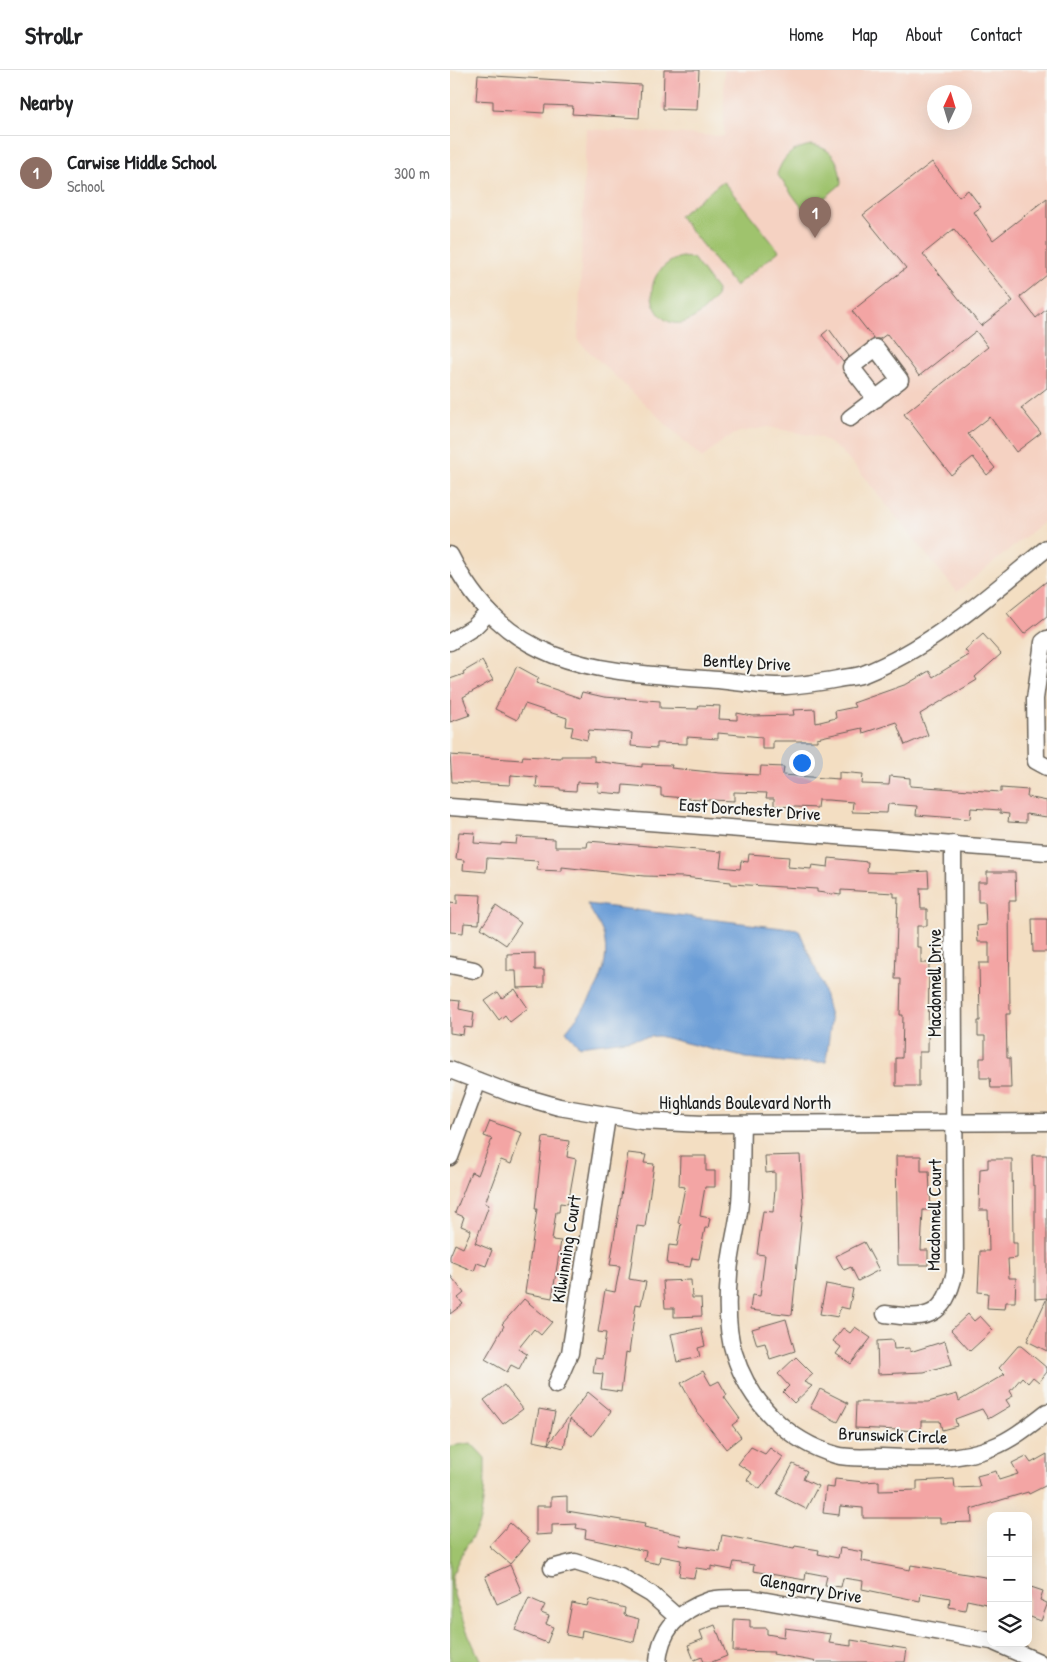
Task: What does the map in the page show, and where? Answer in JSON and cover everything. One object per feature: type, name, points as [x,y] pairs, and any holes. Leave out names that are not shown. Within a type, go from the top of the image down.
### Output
[{"type":"street","points":[[850,418],[876,399]]},
{"type":"street","name":"Bentley Drive","points":[[450,555],[464,580],[489,612],[502,624],[537,648],[564,660],[589,668],[615,672],[785,686],[861,675],[899,659],[944,631],[1047,548]]},
{"type":"street","points":[[450,642],[474,627],[489,612]]},
{"type":"street","points":[[1047,639],[1043,642],[1035,699],[1036,761],[1047,767]]},
{"type":"street","name":"East Dorchester Drive","points":[[450,807],[1047,852]]},
{"type":"street","name":"Macdonnell Drive","points":[[953,844],[954,1122]]},
{"type":"street","points":[[450,965],[474,970]]},
{"type":"street","name":"Highlands Boulevard North","points":[[450,1070],[510,1093],[559,1107],[607,1117],[677,1124],[1047,1122]]},
{"type":"street","points":[[450,1157],[478,1082]]},
{"type":"street","name":"Kilwinning Court","points":[[556,1385],[570,1353],[607,1117]]},
{"type":"street","name":"Macdonnell Court","points":[[884,1314],[910,1317],[924,1315],[938,1309],[950,1294],[955,1272],[954,1122]]},
{"type":"street","name":"Brunswick Circle","points":[[742,1124],[740,1201],[737,1232],[729,1272],[728,1320],[733,1352],[748,1389],[782,1428],[807,1444],[838,1456],[959,1457],[993,1447],[1020,1432],[1047,1412]]},
{"type":"street","points":[[552,1568],[575,1562],[620,1576],[651,1594],[677,1617],[659,1645],[658,1662]]},
{"type":"street","name":"Glengarry Drive","points":[[677,1617],[711,1600],[750,1598],[987,1640]]},
{"type":"street","points":[[1005,1647],[1039,1662]]},
{"type":"shaded area","points":[[724,70],[1047,70],[1047,519],[957,592],[855,466],[841,451],[820,437],[768,427],[739,432],[725,439],[702,458],[578,341],[586,129],[724,136]]},
{"type":"green space","points":[[811,145],[825,149],[834,158],[839,169],[841,184],[812,209],[803,209],[777,174],[783,162],[790,154]]},
{"type":"green space","points":[[723,181],[779,251],[735,286],[679,216]]},
{"type":"green space","points":[[681,257],[693,258],[717,290],[716,298],[698,315],[685,322],[674,323],[664,319],[657,310],[653,300],[652,287],[656,275],[666,265]]},
{"type":"green space","points":[[471,1443],[485,1458],[482,1507],[479,1523],[455,1567],[452,1582],[455,1600],[481,1662],[450,1662],[450,1446]]},
{"type":"water","points":[[587,904],[799,930],[822,984],[831,1021],[826,1062],[794,1063],[746,1058],[658,1036],[579,1046],[566,1031],[595,990],[604,967],[606,955],[603,933]]},
{"type":"building","points":[[664,70],[699,70],[697,110],[663,109]]},
{"type":"building","points":[[478,75],[641,85],[639,118],[572,114],[573,106],[545,105],[544,113],[493,110],[493,101],[476,100]]},
{"type":"building","points":[[932,162],[959,197],[968,190],[981,207],[974,212],[993,240],[1047,198],[1047,275],[1020,297],[1036,318],[1047,309],[1047,388],[1021,408],[1041,433],[1016,452],[990,417],[968,434],[995,468],[987,475],[973,457],[951,475],[904,414],[988,347],[976,331],[919,376],[887,334],[880,339],[874,339],[852,311],[906,268],[863,215]],"holes":[[[954,229],[1013,301],[981,326],[923,254]]]},
{"type":"building","points":[[829,329],[849,356],[843,362],[822,335]]},
{"type":"building","points":[[1047,581],[1047,616],[1024,634],[1007,613]]},
{"type":"building","points":[[983,634],[1001,654],[975,677],[977,680],[920,714],[928,735],[905,745],[896,722],[863,733],[862,728],[817,738],[817,741],[773,741],[773,749],[762,749],[762,737],[718,733],[718,739],[687,737],[687,744],[657,743],[657,748],[631,746],[632,733],[589,730],[587,740],[571,736],[573,727],[566,726],[567,718],[525,704],[517,720],[495,709],[517,666],[539,678],[536,683],[580,698],[582,692],[604,697],[660,701],[660,708],[698,709],[699,705],[720,706],[719,719],[737,720],[737,713],[752,716],[794,715],[793,710],[815,709],[816,723],[836,718],[835,711],[855,707],[853,703],[907,684],[929,671],[933,677],[969,655],[965,650]]},
{"type":"building","points":[[482,661],[493,680],[463,697],[470,715],[450,722],[450,679],[464,674],[463,672]]},
{"type":"building","points":[[450,755],[522,760],[523,756],[561,758],[561,756],[594,756],[594,761],[642,767],[642,764],[672,765],[671,768],[760,775],[761,766],[784,767],[783,775],[839,779],[839,772],[863,774],[862,784],[889,785],[890,776],[910,778],[910,786],[1001,792],[1001,788],[1028,790],[1027,797],[1047,801],[1047,817],[1026,814],[1026,823],[1008,822],[1009,814],[1000,813],[1000,810],[971,808],[970,819],[916,815],[917,806],[888,804],[887,813],[852,812],[853,802],[818,800],[817,808],[774,806],[774,798],[766,798],[767,793],[734,792],[734,801],[711,800],[661,796],[661,788],[623,785],[622,794],[598,792],[599,783],[577,782],[576,791],[560,790],[560,788],[536,787],[537,777],[511,775],[510,785],[452,782]]},
{"type":"building","points":[[459,832],[475,833],[474,843],[516,844],[517,837],[555,839],[555,847],[587,847],[588,841],[722,852],[720,867],[740,869],[741,861],[748,862],[749,854],[789,857],[788,867],[811,869],[812,865],[828,867],[829,858],[868,862],[867,872],[928,871],[929,888],[920,888],[921,909],[927,909],[927,926],[917,926],[917,947],[921,947],[921,963],[929,963],[928,1052],[919,1052],[919,1086],[896,1086],[896,1058],[902,1058],[903,1015],[900,1015],[901,979],[895,979],[898,897],[894,897],[894,893],[841,890],[841,895],[817,892],[817,889],[731,884],[731,882],[683,877],[644,876],[562,867],[562,871],[537,870],[538,861],[487,858],[486,872],[463,870],[464,860],[456,859]]},
{"type":"building","points":[[987,872],[1015,872],[1016,901],[1009,901],[1010,1014],[1006,1014],[1007,1058],[1010,1058],[1011,1088],[991,1088],[990,1078],[980,1078],[980,1058],[985,1058],[985,1036],[978,1036],[978,1021],[980,1021],[979,963],[989,963],[989,942],[978,942],[977,926],[986,925],[985,902],[978,902],[978,882],[987,882]]},
{"type":"building","points":[[457,894],[481,895],[479,924],[464,923],[463,933],[450,932],[450,903],[457,904]]},
{"type":"building","points":[[496,906],[521,923],[506,945],[481,928]]},
{"type":"building","points":[[1032,919],[1047,919],[1047,952],[1033,952]]},
{"type":"building","points":[[535,953],[535,970],[544,970],[544,987],[517,988],[516,971],[507,971],[507,954]]},
{"type":"building","points":[[515,989],[528,1008],[510,1022],[505,1015],[499,1020],[485,1001],[498,992],[502,998]]},
{"type":"building","points":[[450,1000],[460,1001],[459,1009],[474,1012],[472,1028],[464,1027],[463,1035],[450,1033]]},
{"type":"building","points":[[490,1121],[522,1133],[511,1164],[501,1160],[485,1203],[489,1205],[475,1243],[492,1250],[486,1266],[477,1263],[474,1271],[450,1261],[450,1256],[455,1244],[463,1248],[471,1230],[461,1226],[464,1217],[455,1213],[471,1172],[478,1175],[492,1139],[484,1136]]},
{"type":"building","points":[[543,1137],[569,1141],[567,1157],[576,1159],[568,1204],[560,1203],[559,1212],[556,1212],[552,1240],[561,1241],[552,1298],[525,1293],[537,1209],[535,1209]]},
{"type":"building","points":[[628,1153],[646,1155],[644,1163],[654,1164],[645,1227],[637,1226],[629,1279],[646,1282],[641,1305],[636,1304],[629,1353],[626,1352],[621,1392],[601,1389],[603,1374],[593,1373],[595,1358],[602,1359],[606,1333],[598,1332],[605,1290],[615,1292],[620,1266],[610,1265]]},
{"type":"building","points":[[800,1155],[803,1202],[792,1315],[750,1310],[752,1295],[760,1296],[765,1255],[757,1254],[763,1211],[773,1212],[775,1172],[766,1173],[765,1156]]},
{"type":"building","points":[[1032,1155],[1047,1155],[1047,1298],[1035,1299],[1035,1186],[1033,1186]]},
{"type":"building","points":[[680,1156],[706,1156],[706,1171],[715,1171],[715,1187],[705,1187],[700,1216],[710,1218],[708,1228],[705,1228],[699,1259],[692,1258],[690,1267],[667,1264],[669,1245],[677,1246],[681,1224],[678,1223],[685,1187],[679,1186]]},
{"type":"building","points":[[896,1156],[921,1156],[921,1171],[929,1171],[931,1210],[923,1210],[921,1250],[928,1250],[928,1265],[898,1265]]},
{"type":"building","points":[[988,1159],[1012,1159],[1013,1243],[1017,1243],[1017,1258],[1008,1259],[1009,1278],[1016,1278],[1015,1302],[1006,1302],[1005,1309],[987,1308],[988,1293],[978,1292],[980,1251],[989,1251],[988,1210],[979,1210],[980,1169],[988,1168]]},
{"type":"building","points":[[864,1242],[879,1270],[858,1281],[851,1267],[844,1270],[836,1256]]},
{"type":"building","points":[[450,1275],[464,1293],[458,1298],[463,1304],[450,1314]]},
{"type":"building","points":[[691,1280],[692,1298],[701,1298],[702,1316],[674,1317],[674,1308],[665,1308],[663,1281]]},
{"type":"building","points":[[826,1284],[853,1289],[849,1309],[840,1307],[838,1317],[820,1314]]},
{"type":"building","points":[[1047,1298],[1047,1351],[1027,1341]]},
{"type":"building","points":[[524,1299],[552,1322],[541,1335],[534,1329],[518,1349],[527,1354],[519,1369],[511,1365],[507,1372],[485,1359],[504,1326],[502,1324]]},
{"type":"building","points":[[968,1314],[974,1321],[980,1316],[993,1330],[970,1351],[951,1330]]},
{"type":"building","points":[[786,1319],[795,1351],[770,1359],[765,1343],[757,1345],[752,1329]]},
{"type":"building","points":[[855,1327],[871,1338],[851,1364],[836,1354],[841,1347],[833,1341],[843,1328],[850,1333]]},
{"type":"building","points":[[701,1328],[705,1346],[698,1348],[700,1357],[677,1362],[671,1334]]},
{"type":"building","points":[[893,1340],[894,1349],[910,1348],[910,1352],[945,1341],[952,1364],[924,1372],[878,1374],[877,1341]]},
{"type":"building","points":[[1018,1346],[1021,1346],[1047,1368],[1047,1372],[1039,1382],[1033,1377],[1028,1383],[1022,1377],[1010,1391],[1013,1396],[1006,1400],[1010,1406],[988,1419],[982,1409],[955,1419],[957,1426],[942,1430],[940,1421],[921,1421],[921,1431],[855,1428],[856,1402],[928,1402],[957,1394],[959,1401],[1005,1374],[999,1368]]},
{"type":"building","points":[[796,1357],[813,1374],[804,1382],[812,1386],[794,1403],[783,1392],[789,1386],[778,1374]]},
{"type":"building","points":[[703,1371],[711,1385],[719,1381],[727,1395],[724,1397],[740,1419],[732,1425],[741,1437],[726,1449],[697,1412],[681,1383]]},
{"type":"building","points":[[504,1385],[523,1409],[503,1424],[484,1400]]},
{"type":"building","points":[[820,1389],[848,1403],[838,1422],[810,1408]]},
{"type":"building","points":[[588,1392],[611,1411],[592,1436],[570,1419],[564,1448],[548,1444]]},
{"type":"building","points":[[539,1409],[555,1412],[548,1444],[533,1441]]},
{"type":"building","points":[[751,1447],[765,1454],[770,1448],[783,1457],[760,1489],[747,1480],[752,1473],[738,1464]]},
{"type":"building","points":[[1047,1454],[1047,1485],[1029,1494],[1028,1492],[971,1509],[972,1522],[940,1523],[940,1518],[863,1518],[863,1508],[840,1506],[839,1515],[823,1513],[826,1487],[834,1488],[835,1479],[864,1482],[879,1481],[879,1491],[917,1490],[917,1481],[954,1479],[955,1488],[980,1487],[977,1476],[996,1471],[999,1480],[1018,1474],[1012,1463],[1026,1456],[1031,1463]]},
{"type":"building","points":[[793,1464],[807,1471],[803,1479],[818,1486],[806,1509],[777,1494]]},
{"type":"building","points":[[567,1496],[567,1511],[645,1524],[644,1527],[681,1535],[679,1545],[719,1551],[722,1535],[794,1549],[795,1546],[819,1550],[818,1554],[838,1558],[840,1548],[863,1552],[862,1561],[910,1570],[911,1565],[987,1577],[987,1604],[967,1600],[965,1610],[949,1607],[950,1598],[921,1593],[920,1601],[862,1589],[863,1581],[843,1578],[841,1587],[825,1585],[827,1576],[806,1572],[805,1580],[753,1571],[754,1565],[734,1562],[732,1570],[711,1566],[711,1570],[696,1568],[694,1578],[679,1576],[681,1560],[660,1556],[659,1564],[644,1561],[646,1551],[585,1538],[586,1530],[576,1528],[577,1524],[552,1525],[552,1534],[536,1535],[536,1506],[551,1506],[551,1497]]},
{"type":"building","points":[[510,1523],[530,1541],[510,1564],[489,1546]]},
{"type":"building","points":[[510,1565],[522,1593],[497,1604],[485,1576]]},
{"type":"building","points":[[1032,1587],[1043,1591],[1040,1600],[1047,1603],[1041,1621],[1032,1618]]},
{"type":"building","points":[[529,1598],[545,1605],[541,1613],[549,1616],[546,1624],[553,1627],[547,1643],[515,1630]]},
{"type":"building","points":[[589,1599],[625,1608],[624,1615],[639,1619],[634,1642],[582,1630],[581,1638],[566,1635],[572,1603],[587,1606]]},
{"type":"building","points":[[734,1619],[750,1620],[750,1628],[767,1628],[767,1634],[784,1637],[785,1628],[831,1634],[829,1643],[851,1646],[851,1640],[907,1649],[905,1662],[818,1662],[773,1654],[774,1652],[733,1651]]},
{"type":"building","points":[[715,1625],[727,1656],[712,1662],[704,1662],[702,1657],[694,1660],[688,1645],[703,1639],[700,1631]]},
{"type":"place","name":"Carwise Middle School","points":[[815,238]]}]
